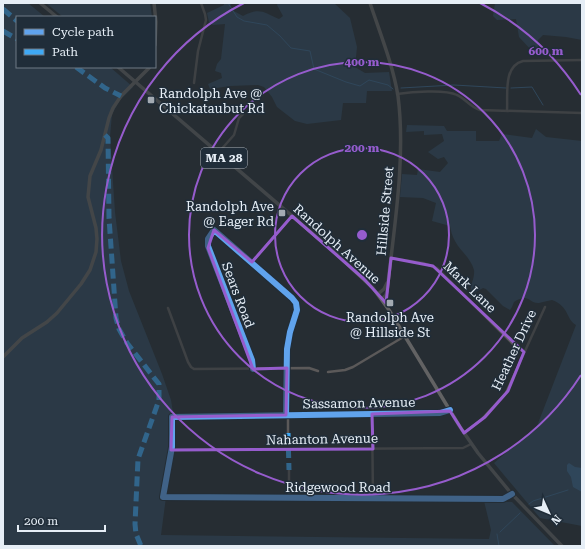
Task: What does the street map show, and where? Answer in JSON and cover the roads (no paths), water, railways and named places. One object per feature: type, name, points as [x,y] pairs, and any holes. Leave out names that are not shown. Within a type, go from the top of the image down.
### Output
[{"type":"main road","points":[[40,3],[56,16]]},
{"type":"main road","points":[[154,3],[155,16]]},
{"type":"main road","name":"Hillside Street","points":[[370,3],[387,55],[397,94],[400,120],[400,166],[391,258],[387,292],[382,299]]},
{"type":"main road","name":"Randolph Avenue","points":[[119,68],[360,275],[378,294],[472,444],[494,474],[562,546]]},
{"type":"main road","points":[[3,358],[22,338],[47,322],[57,313],[81,284],[90,270],[94,258],[97,239],[96,228],[88,201],[89,179],[101,150],[112,111],[121,96],[149,68]]},
{"type":"main road","name":"Hillside Street","points":[[378,294],[385,288],[388,280]]},
{"type":"street","points":[[194,82],[199,49],[206,20],[201,3]]},
{"type":"street","points":[[508,111],[508,75],[511,68],[516,63],[523,60],[582,60]]},
{"type":"street","points":[[397,94],[449,92],[459,96],[470,105],[478,109],[582,113]]},
{"type":"street","points":[[218,153],[234,135],[239,118],[243,114]]},
{"type":"street","points":[[288,433],[288,342],[297,311],[297,305],[292,298],[252,262],[292,216]]},
{"type":"street","name":"Sears Road","points":[[252,262],[214,230],[208,239],[208,246],[252,360],[253,369]]},
{"type":"street","name":"Mark Lane","points":[[391,258],[428,264],[437,268],[516,347],[524,352]]},
{"type":"street","name":"Heather Drive","points":[[464,433],[481,420],[506,393],[545,307]]},
{"type":"street","points":[[168,308],[188,362],[193,368],[311,368],[318,371]]},
{"type":"street","points":[[328,372],[345,370],[353,367],[405,336]]},
{"type":"street","name":"Sassamon Avenue","points":[[171,450],[172,417],[442,413],[450,410]]},
{"type":"street","points":[[372,414],[373,498]]},
{"type":"street","name":"Nahanton Avenue","points":[[171,450],[463,448],[472,444]]},
{"type":"street","name":"Ridgewood Road","points":[[171,450],[163,497],[503,499],[512,494]]},
{"type":"street","points":[[289,470],[289,498]]},
{"type":"waterway","points":[[228,3],[237,17],[244,21],[267,25],[291,48],[310,51],[314,69],[360,86],[369,80],[388,85],[393,89]]},
{"type":"waterway","points":[[401,88],[454,85],[506,88]]},
{"type":"waterway","points":[[511,88],[532,87],[543,105]]},
{"type":"waterway","points":[[529,504],[533,501],[568,490]]},
{"type":"waterway","points":[[500,532],[520,513]]},
{"type":"waterway","points":[[497,534],[499,546]]},
{"type":"place","name":"Randolph Ave @ Chickataubut Rd","points":[[151,100]]},
{"type":"place","name":"Randolph Ave @ Eager Rd","points":[[282,213]]},
{"type":"place","name":"Randolph Ave @ Hillside St","points":[[390,303]]}]
